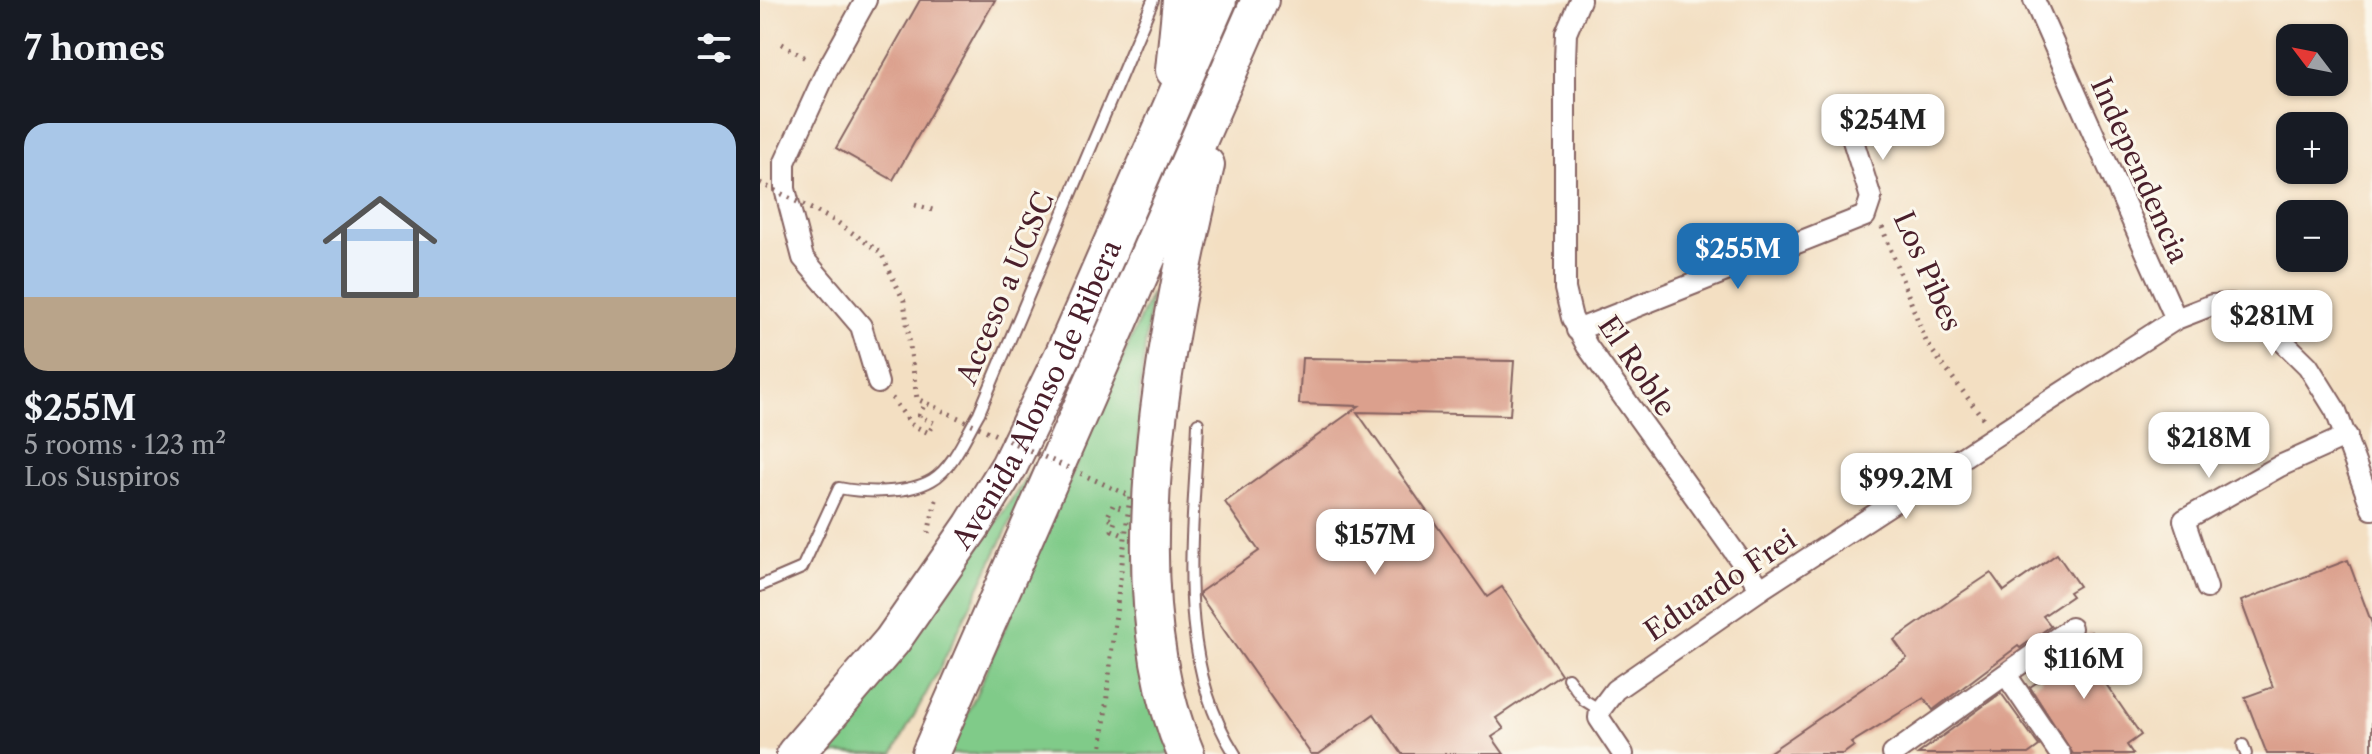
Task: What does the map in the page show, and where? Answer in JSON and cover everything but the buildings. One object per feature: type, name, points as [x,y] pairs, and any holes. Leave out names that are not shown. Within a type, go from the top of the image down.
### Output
[{"type":"highway","name":"Avenida Alonso de Ribera","points":[[795,754],[892,641],[991,497],[1044,396],[1218,0]]},
{"type":"highway","name":"Avenida Alonso de Ribera","points":[[930,754],[1260,0]]},
{"type":"highway","points":[[1164,123],[1169,5]]},
{"type":"highway","points":[[1186,754],[1168,706],[1156,632],[1151,529],[1153,472],[1179,284],[1233,61]]},
{"type":"street","points":[[866,0],[827,70],[785,162],[785,189],[803,258],[861,326],[884,390]]},
{"type":"street","name":"El Roble","points":[[1580,0],[1566,33],[1565,76],[1565,289],[1577,330],[1761,589]]},
{"type":"street","name":"Independencia","points":[[2034,0],[2176,319]]},
{"type":"street","name":"Los Pibes","points":[[1845,115],[1871,198],[1870,211]]},
{"type":"street","points":[[1577,330],[1859,219],[1870,211]]},
{"type":"street","points":[[2176,319],[2222,304],[2252,311],[2308,366],[2347,436],[2372,509]]},
{"type":"street","name":"Eduardo Frei","points":[[1602,719],[1615,690],[1761,589],[2176,319]]},
{"type":"street","points":[[2207,588],[2184,520],[2280,466],[2347,436]]},
{"type":"street","points":[[1893,754],[2071,628]]},
{"type":"street","points":[[2007,676],[2060,754]]},
{"type":"street","points":[[1602,719],[1623,754]]},
{"type":"lane","name":"Acceso a UCSC","points":[[760,586],[802,568],[839,488],[897,490],[933,480],[958,450],[979,413],[1007,349],[1146,19],[1169,5]]},
{"type":"lane","points":[[1198,423],[1194,631],[1207,701],[1235,754]]},
{"type":"lane","points":[[1568,678],[1602,719]]},
{"type":"path","points":[[782,44],[827,70]]},
{"type":"path","points":[[760,183],[837,222],[881,253],[904,301],[917,399],[1130,496],[1101,754]]},
{"type":"path","points":[[915,205],[936,211]]},
{"type":"path","name":"Los Pibes","points":[[1870,211],[1882,227],[1927,344],[1996,435]]},
{"type":"path","points":[[884,390],[912,425],[929,433],[934,423],[919,416],[925,403]]},
{"type":"path","points":[[1112,530],[1115,521],[1107,518],[1113,505],[1128,511]]},
{"type":"green space","points":[[1151,293],[1140,391],[1135,614],[1173,754],[950,754]]},
{"type":"green space","points":[[1048,445],[940,668],[893,754],[821,754],[882,680],[939,603]]}]
